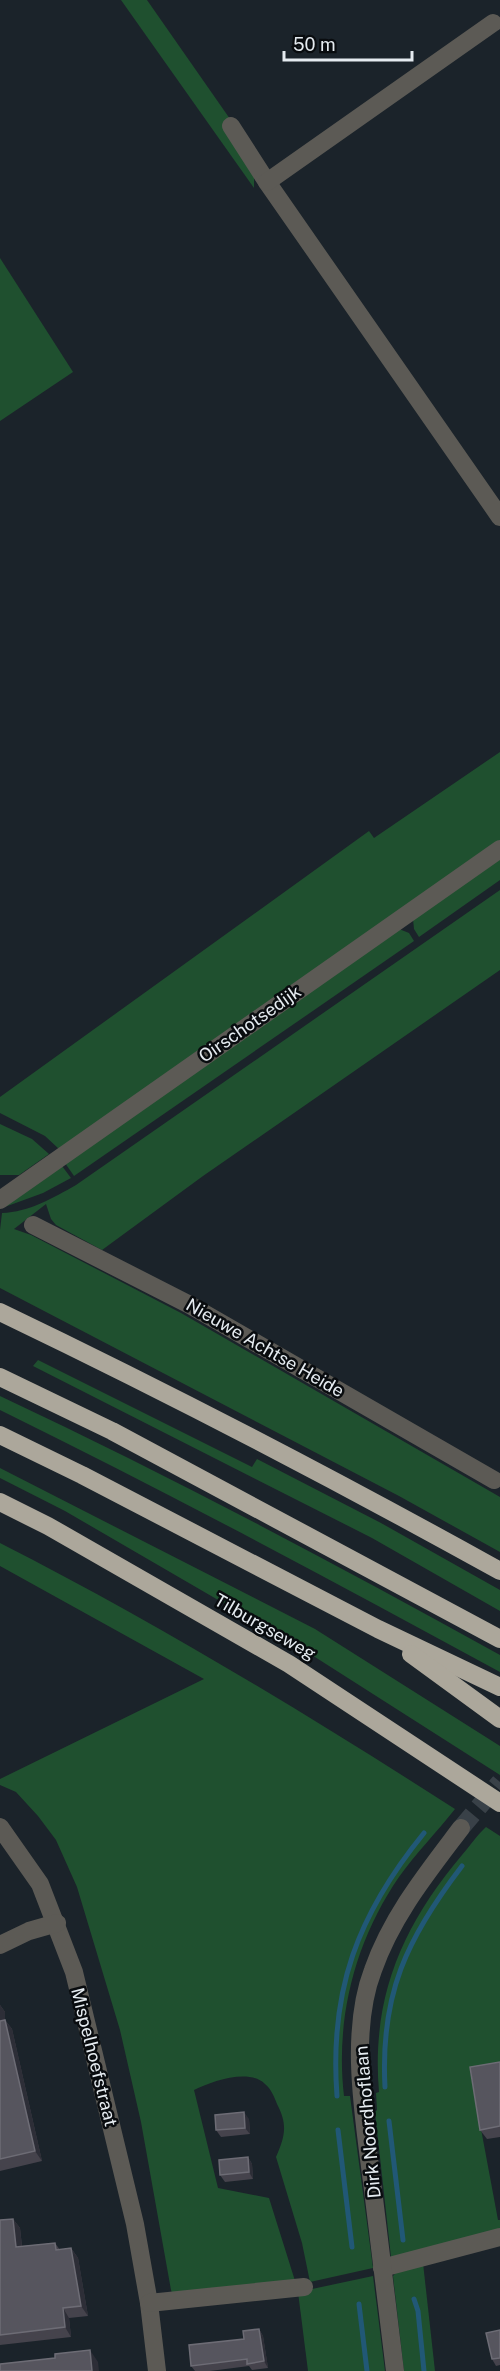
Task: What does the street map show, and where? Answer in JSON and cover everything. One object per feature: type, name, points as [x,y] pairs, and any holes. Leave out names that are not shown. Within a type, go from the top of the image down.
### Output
[{"type":"highway","points":[[0,1312],[140,1380],[390,1510],[500,1571]]},
{"type":"highway","points":[[0,1377],[112,1431],[500,1640]]},
{"type":"highway","points":[[0,1435],[82,1475],[378,1629],[500,1687]]},
{"type":"highway","name":"Tilburgseweg","points":[[0,1502],[48,1526],[289,1664],[500,1803]]},
{"type":"highway","points":[[378,1629],[500,1719]]},
{"type":"street","points":[[267,182],[493,23]]},
{"type":"street","points":[[231,126],[267,182],[500,517]]},
{"type":"street","name":"Oirschotsedijk","points":[[0,1200],[500,849]]},
{"type":"street","name":"Nieuwe Achtse Heide","points":[[33,1225],[188,1304],[494,1479]]},
{"type":"street","name":"Mispelhoefstraat","points":[[0,1827],[40,1884],[57,1923],[74,1972],[135,2224],[149,2303],[157,2371]]},
{"type":"street","name":"Dirk Noordhoflaan","points":[[395,2371],[364,2116],[361,2023],[372,1972],[386,1936],[408,1898],[461,1828]]},
{"type":"street","points":[[0,1945],[29,1931],[57,1923]]},
{"type":"street","points":[[382,2268],[500,2237]]},
{"type":"street","points":[[149,2303],[304,2287]]},
{"type":"green space","points":[[121,0],[147,0],[244,139],[254,165],[254,188]]},
{"type":"green space","points":[[0,258],[73,372],[0,421]]},
{"type":"green space","points":[[500,752],[500,841],[59,1149],[45,1136],[0,1113],[0,1097],[369,831],[374,838]]},
{"type":"green space","points":[[500,859],[500,880],[419,937],[414,929],[413,919]]},
{"type":"green space","points":[[500,890],[500,970],[203,1176],[102,1250],[56,1225],[51,1219],[46,1204],[14,1229],[31,1235],[181,1313],[500,1497],[500,1552],[399,1496],[0,1288],[0,1230],[2,1213],[31,1207],[76,1185]]},
{"type":"green space","points":[[399,929],[409,933],[414,941],[74,1176],[65,1163]]},
{"type":"green space","points":[[0,1124],[32,1139],[49,1154],[19,1175],[0,1175]]},
{"type":"green space","points":[[62,1166],[71,1178],[43,1193],[2,1208]]},
{"type":"green space","points":[[38,1360],[252,1467],[257,1459],[381,1523],[500,1590],[500,1611],[372,1538],[33,1366]]},
{"type":"green space","points":[[0,1396],[127,1457],[377,1587],[500,1655],[500,1672],[252,1538],[0,1410]]},
{"type":"green space","points":[[0,1468],[315,1629],[500,1746],[500,1775],[304,1650],[65,1511],[0,1478]]},
{"type":"green space","points":[[0,1543],[117,1605],[231,1670],[455,1809],[399,1877],[384,1902],[360,1954],[346,2010],[342,2067],[344,2096],[350,2096],[373,2268],[310,2282],[302,2243],[276,2157],[282,2143],[283,2118],[271,2090],[265,2084],[258,2079],[240,2076],[210,2083],[194,2090],[218,2188],[269,2198],[296,2284],[172,2293],[141,2122],[120,2030],[77,1887],[56,1840],[16,1792],[0,1785],[0,1779],[204,1679],[0,1566]]},
{"type":"green space","points":[[486,1827],[500,1836],[500,2067],[470,2070],[498,2220],[500,2220],[500,2233],[391,2257],[375,2112],[377,2110],[376,2093],[379,2092],[380,2025],[386,1994],[407,1936],[423,1909],[441,1882]]},
{"type":"green space","points":[[423,2263],[435,2371],[404,2371],[393,2276],[399,2269]]},
{"type":"green space","points":[[373,2276],[385,2371],[308,2371],[298,2292]]},
{"type":"building","points":[[5,2020],[35,2151],[0,2159],[0,2021]]},
{"type":"building","points":[[500,2062],[500,2126],[480,2130],[470,2067]]},
{"type":"building","points":[[244,2112],[245,2128],[216,2130],[215,2115]]},
{"type":"building","points":[[248,2157],[249,2172],[220,2175],[219,2160]]},
{"type":"building","points":[[13,2219],[16,2247],[55,2243],[56,2250],[71,2248],[81,2306],[63,2308],[65,2327],[0,2335],[0,2220]]},
{"type":"building","points":[[259,2329],[264,2361],[247,2364],[247,2359],[191,2366],[189,2345],[244,2339],[243,2331]]},
{"type":"building","points":[[500,2330],[500,2358],[492,2359],[486,2333]]},
{"type":"building","points":[[90,2350],[92,2371],[0,2371],[0,2364],[55,2358],[55,2354]]},
{"type":"waterway","points":[[337,2096],[338,2022],[353,1955],[365,1924],[381,1893],[424,1833]]},
{"type":"waterway","points":[[385,2087],[387,2023],[401,1969],[426,1918],[462,1866]]},
{"type":"waterway","points":[[389,2121],[403,2240]]},
{"type":"waterway","points":[[338,2130],[352,2247]]},
{"type":"waterway","points":[[414,2299],[418,2311],[424,2371]]},
{"type":"waterway","points":[[359,2304],[367,2371]]},
{"type":"tunnel","points":[[461,1828],[500,1782]]}]
